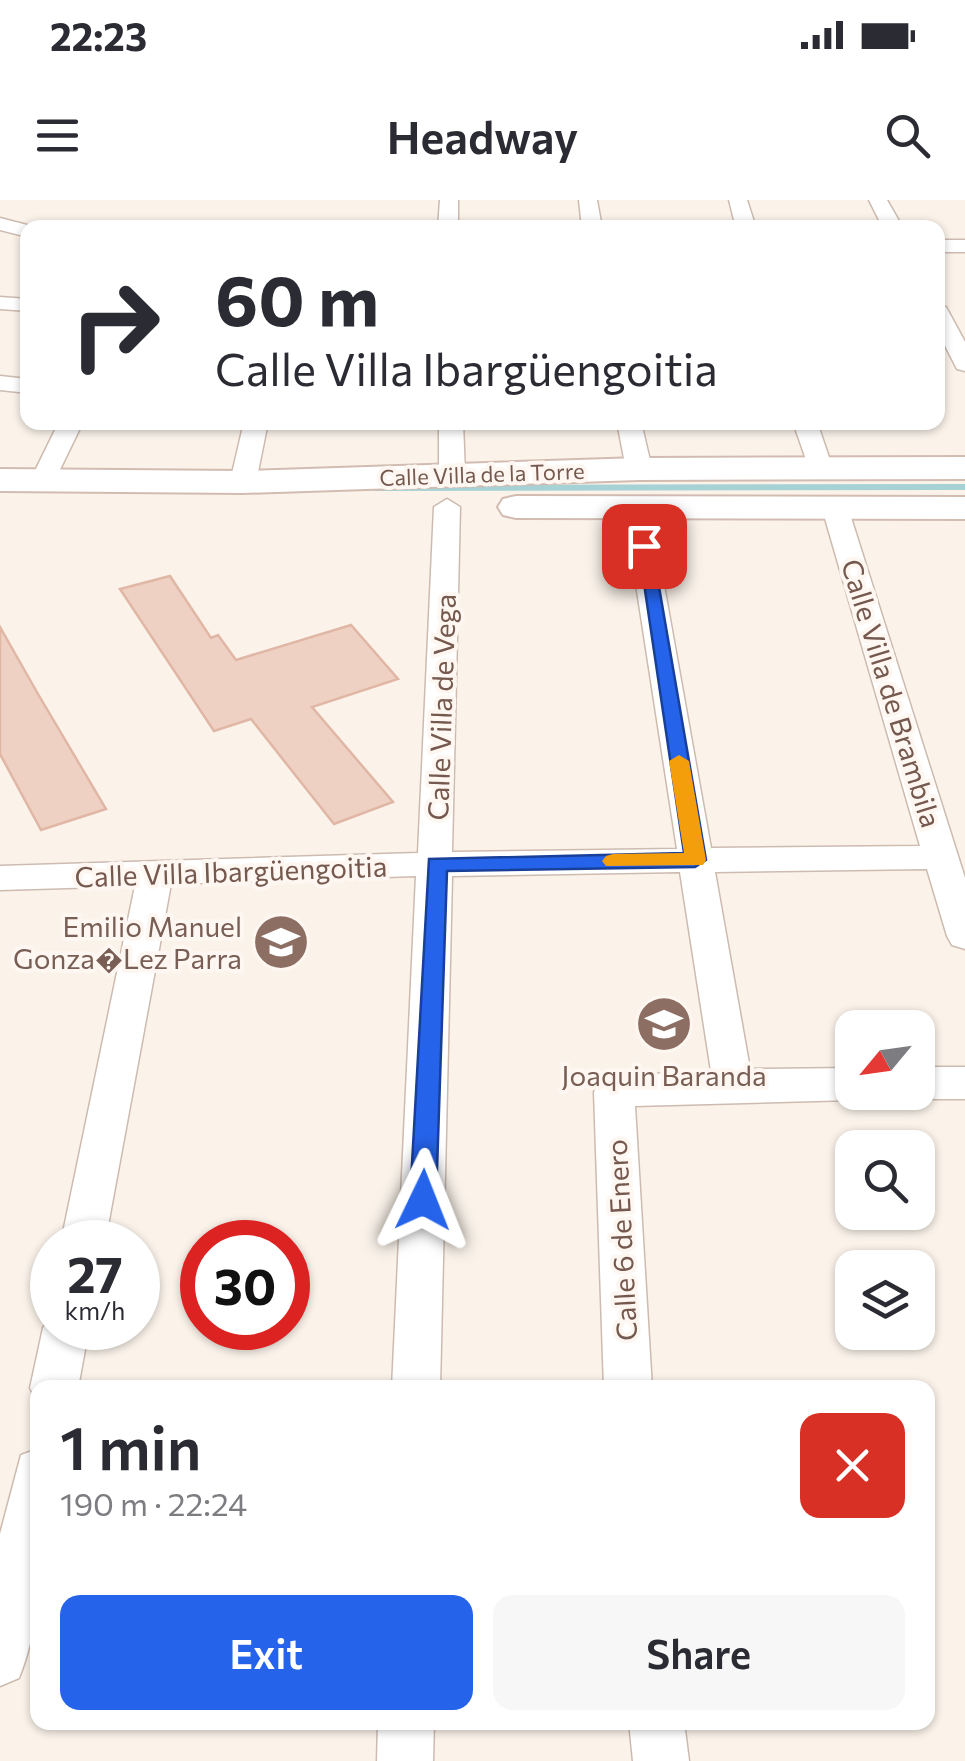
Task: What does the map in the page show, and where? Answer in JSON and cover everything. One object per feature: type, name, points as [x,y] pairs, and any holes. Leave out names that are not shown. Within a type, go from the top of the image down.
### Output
[{"type":"street","points":[[945,325],[965,364]]},
{"type":"street","points":[[43,482],[67,430]]},
{"type":"street","points":[[244,482],[254,430]]},
{"type":"street","name":"Calle Villa de Vega","points":[[416,1380],[451,430]]},
{"type":"street","points":[[631,430],[639,469]]},
{"type":"street","points":[[808,430],[820,469]]},
{"type":"street","name":"Calle Villa de la Torre","points":[[0,503],[449,490],[639,469],[965,468]]},
{"type":"street","name":"Calle Villa de la Torre","points":[[0,480],[244,482],[449,490],[637,507],[965,508]]},
{"type":"street","points":[[637,507],[732,1085],[835,1084]]},
{"type":"street","name":"Calle Villa de Brambila","points":[[835,508],[965,936]]},
{"type":"street","name":"Calle Villa Ibargüengoitia","points":[[0,878],[436,864],[942,857]]},
{"type":"street","points":[[87,1220],[156,875]]},
{"type":"street","points":[[935,1084],[965,1083]]},
{"type":"street","name":"Calle 6 de Enero","points":[[628,1380],[614,1092],[732,1085]]},
{"type":"street","points":[[56,1380],[62,1350]]},
{"type":"street","points":[[12,1623],[30,1518]]},
{"type":"street","points":[[405,1761],[406,1730]]},
{"type":"street","points":[[657,1730],[661,1761]]},
{"type":"building","points":[[170,576],[211,638],[218,635],[236,660],[351,625],[398,679],[312,707],[393,802],[334,824],[251,719],[214,731],[120,589]]},
{"type":"building","points":[[0,627],[106,809],[41,830],[0,754]]},
{"type":"waterway","points":[[374,488],[965,487]]},
{"type":"slow traffic","points":[[613,861],[695,860],[679,761]]},
{"type":"place","name":"Emilio Manuel Gonza�Lez Parra","points":[[281,942]]},
{"type":"place","name":"Joaquin Baranda","points":[[664,1024]]},
{"type":"route","points":[[423,1200],[436,864],[695,860],[644,546]]}]
